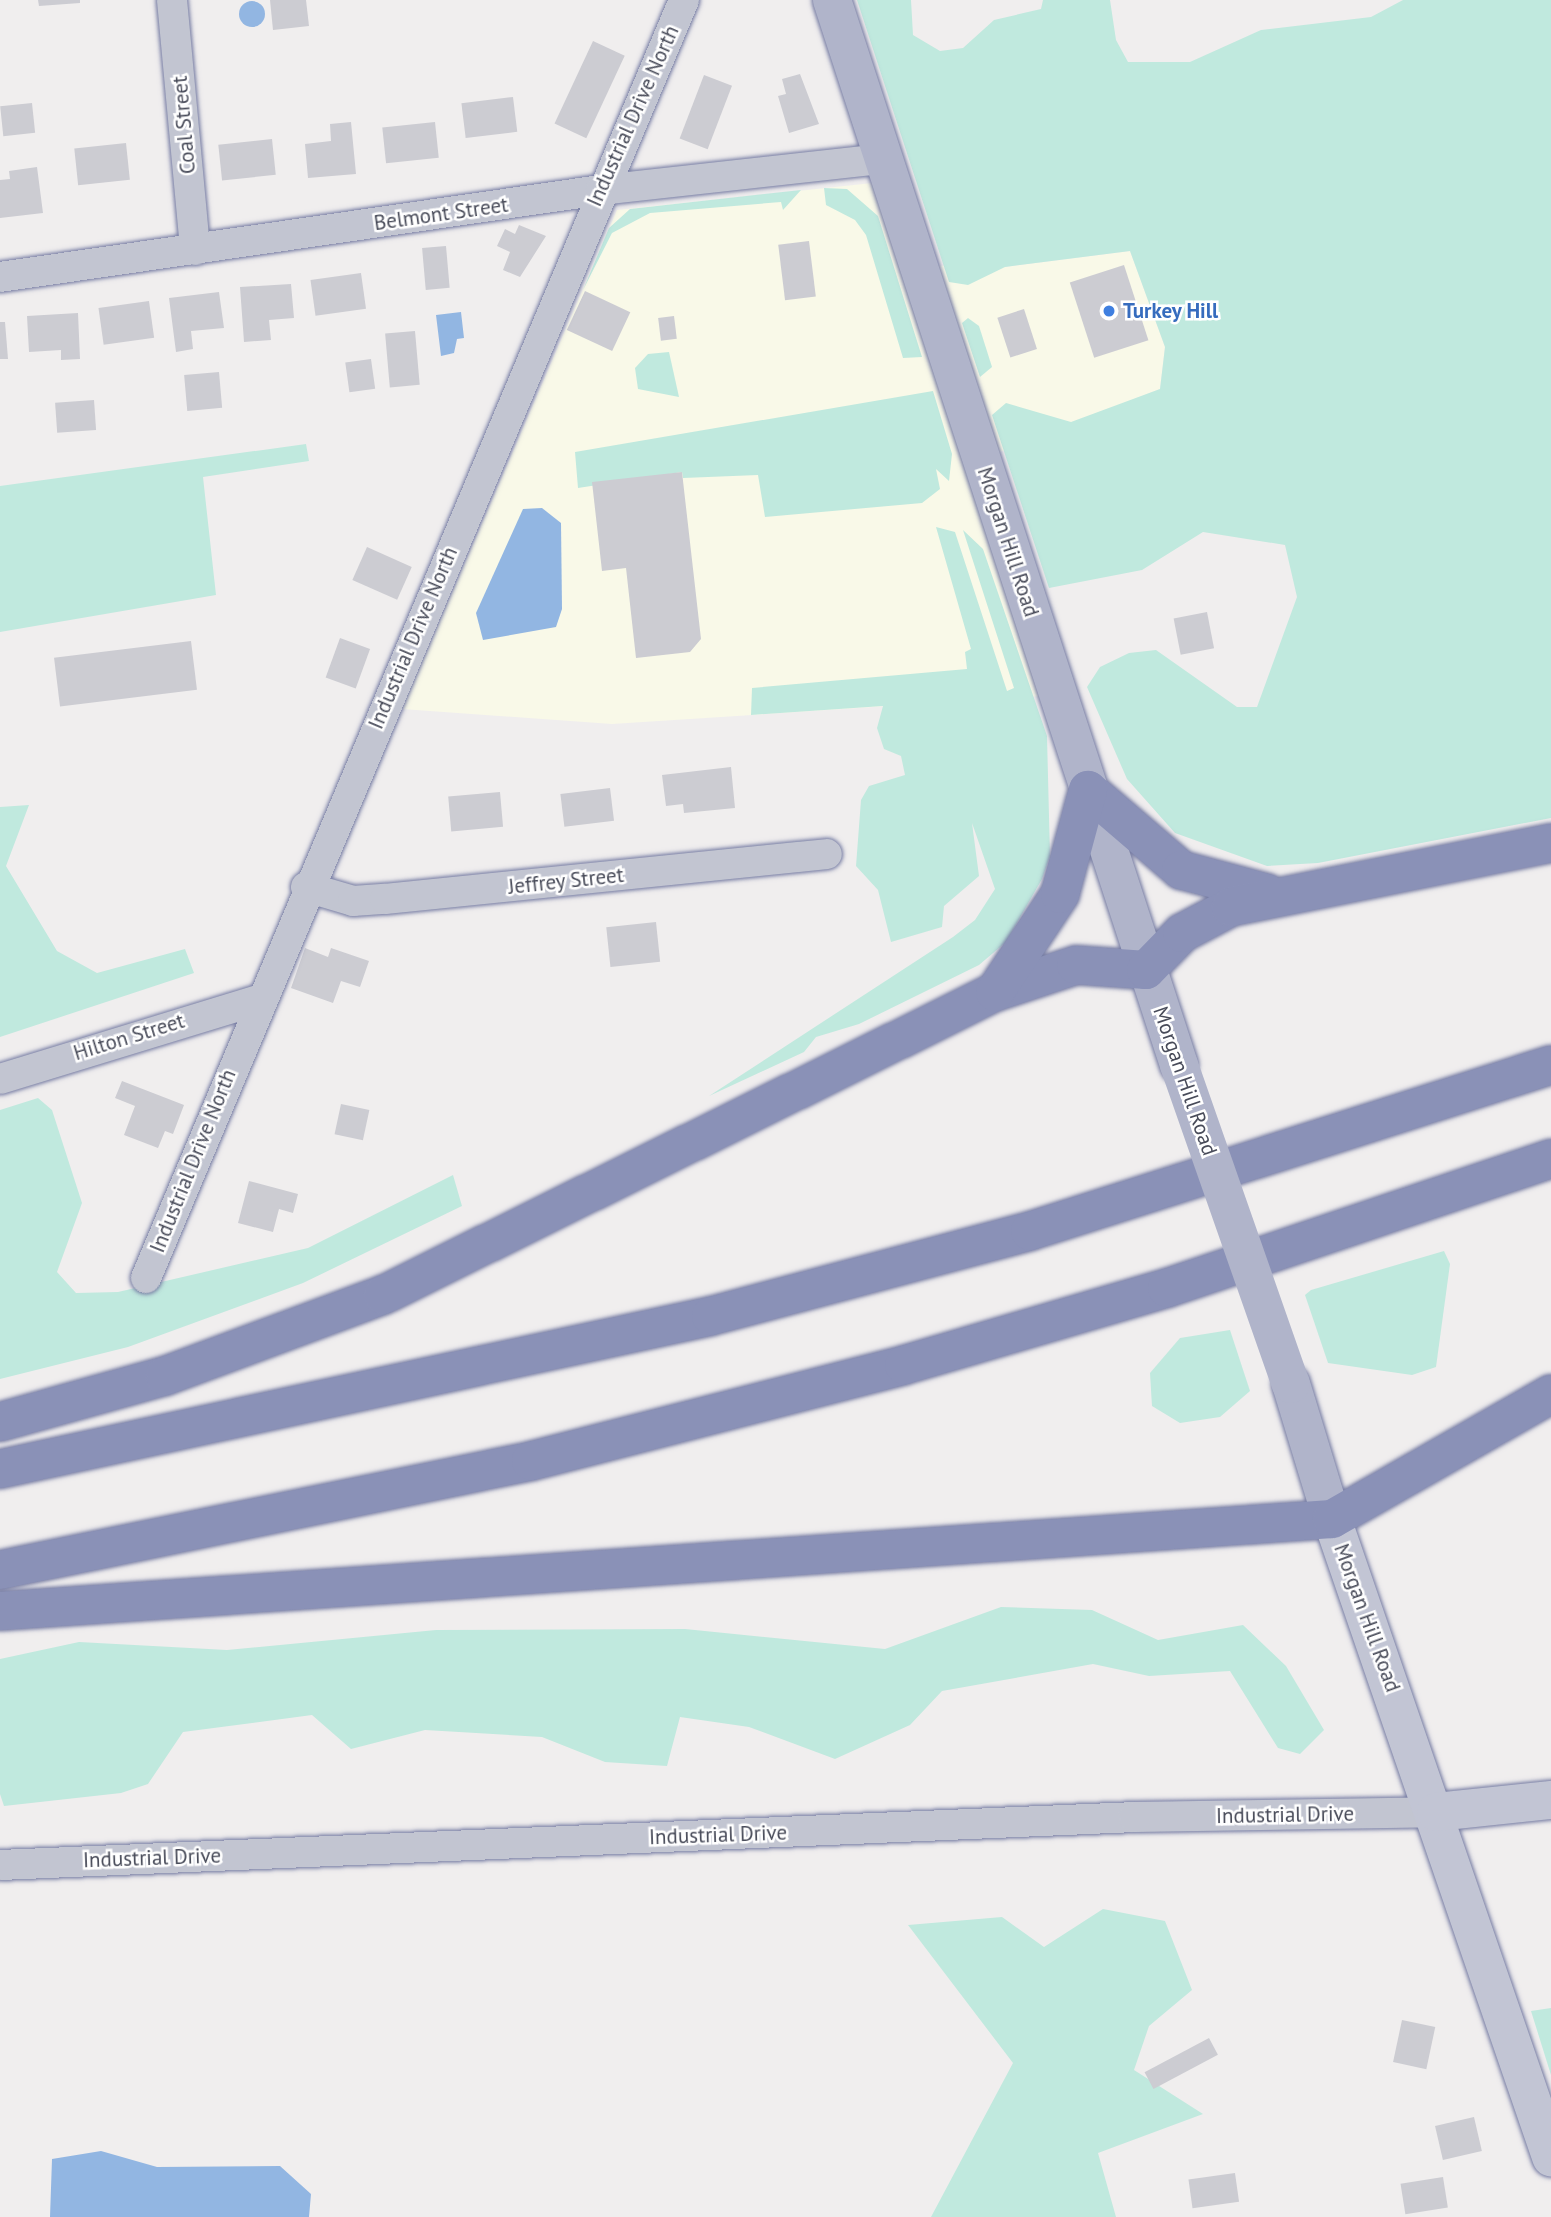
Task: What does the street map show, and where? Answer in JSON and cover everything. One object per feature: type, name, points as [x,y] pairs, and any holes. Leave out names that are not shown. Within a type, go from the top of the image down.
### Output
[{"type":"highway","points":[[995,992],[1038,936],[1060,894],[1088,790],[1188,874],[1294,894]]},
{"type":"highway","points":[[0,1422],[165,1376],[383,1294],[995,992],[1076,965],[1146,970],[1204,917],[1294,894],[1551,843]]},
{"type":"highway","points":[[0,1469],[711,1316],[1030,1231],[1551,1065]]},
{"type":"highway","points":[[0,1570],[531,1461],[904,1365],[1167,1288],[1551,1159]]},
{"type":"highway","points":[[0,1611],[1332,1519],[1551,1394]]},
{"type":"main road","name":"Morgan Hill Road","points":[[832,0],[1146,970],[1291,1384],[1332,1519],[1436,1812],[1551,2158]]},
{"type":"main road","points":[[1436,1812],[1551,1800]]},
{"type":"street","name":"Coal Street","points":[[172,0],[195,250]]},
{"type":"street","name":"Industrial Drive North","points":[[146,1278],[258,1000],[684,0]]},
{"type":"street","name":"Belmont Street","points":[[0,277],[601,190],[883,159]]},
{"type":"street","name":"Jeffrey Street","points":[[306,887],[353,901],[385,899],[827,854]]},
{"type":"street","name":"Hilton Street","points":[[0,1079],[258,1000]]},
{"type":"street","name":"Industrial Drive","points":[[0,1865],[1135,1817],[1436,1812]]},
{"type":"shaded area","points":[[872,183],[907,265],[1004,267],[1130,251],[1165,347],[1160,389],[970,464],[1043,696],[612,724],[402,709],[617,210]]},
{"type":"green space","points":[[857,0],[911,0],[913,35],[940,51],[963,48],[994,20],[1041,9],[1043,0],[1110,0],[1116,40],[1128,62],[1190,62],[1261,30],[1371,17],[1403,0],[1551,0],[1551,818],[1318,863],[1267,866],[1175,833],[1127,779],[1087,687],[1100,667],[1129,653],[1156,650],[1237,707],[1257,707],[1297,597],[1285,545],[1203,532],[1142,570],[1049,588],[992,415],[1006,403],[1071,422],[1160,389],[1165,347],[1130,251],[1005,267],[968,285],[949,282]]},
{"type":"green space","points":[[824,188],[847,189],[878,216],[922,357],[903,358],[866,235],[855,220],[826,205]]},
{"type":"green space","points":[[801,190],[783,210],[781,202],[650,213],[612,233],[583,290],[609,228],[630,209]]},
{"type":"green space","points":[[968,318],[979,326],[992,367],[980,377],[962,323]]},
{"type":"green space","points":[[669,352],[679,397],[638,389],[635,368],[648,354]]},
{"type":"green space","points":[[933,391],[952,454],[949,481],[936,469],[940,489],[922,503],[765,517],[758,475],[683,478],[682,472],[578,488],[575,452]]},
{"type":"green space","points":[[306,444],[309,461],[203,477],[216,595],[0,632],[0,486]]},
{"type":"green space","points":[[936,527],[955,532],[1007,691],[1014,688],[963,530],[983,549],[1047,736],[1050,856],[1042,879],[1006,942],[979,965],[859,1024],[816,1037],[804,1052],[709,1096],[953,937],[975,920],[995,889],[972,823],[979,876],[944,906],[942,927],[891,942],[878,890],[856,866],[861,800],[869,786],[905,775],[901,756],[884,749],[877,728],[883,706],[751,715],[752,688],[967,669],[965,652],[971,649]]},
{"type":"green space","points":[[29,805],[6,866],[57,951],[97,973],[185,949],[194,973],[0,1037],[0,807]]},
{"type":"green space","points":[[38,1098],[52,1110],[82,1203],[57,1272],[76,1293],[118,1292],[308,1248],[453,1175],[462,1206],[303,1283],[128,1347],[0,1379],[0,1110]]},
{"type":"green space","points":[[1444,1251],[1450,1264],[1436,1367],[1412,1375],[1328,1363],[1305,1295],[1311,1290]]},
{"type":"green space","points":[[1230,1330],[1250,1391],[1220,1417],[1180,1423],[1152,1406],[1150,1373],[1180,1338]]},
{"type":"green space","points":[[1001,1607],[1092,1610],[1158,1640],[1243,1625],[1286,1666],[1324,1730],[1300,1754],[1278,1748],[1230,1671],[1149,1676],[1093,1664],[942,1691],[910,1725],[835,1759],[749,1727],[680,1717],[667,1766],[605,1762],[542,1737],[425,1730],[351,1749],[312,1715],[183,1732],[148,1784],[121,1793],[4,1806],[0,1794],[0,1659],[79,1642],[227,1650],[436,1630],[685,1629],[885,1649]]},
{"type":"green space","points":[[1103,1909],[1165,1921],[1192,1990],[1149,2026],[1134,2070],[1203,2114],[1098,2153],[1116,2217],[931,2217],[1013,2063],[908,1925],[1002,1917],[1044,1947]]},
{"type":"green space","points":[[1551,2008],[1551,2075],[1531,2011]]},
{"type":"water","points":[[252,1],[261,5],[265,14],[261,23],[252,27],[243,23],[239,14],[243,5]]},
{"type":"water","points":[[461,312],[464,338],[457,339],[454,353],[441,356],[436,315]]},
{"type":"water","points":[[542,508],[561,523],[562,609],[556,627],[483,640],[476,613],[523,509]]},
{"type":"water","points":[[101,2151],[157,2167],[280,2166],[311,2194],[309,2217],[50,2217],[52,2159]]},
{"type":"building","points":[[38,0],[80,0],[80,3],[39,6]]},
{"type":"building","points":[[270,0],[306,0],[309,26],[273,30]]},
{"type":"building","points":[[593,41],[625,56],[586,138],[555,123]]},
{"type":"building","points":[[800,74],[819,124],[789,133],[778,96],[786,94],[782,79]]},
{"type":"building","points":[[704,75],[732,86],[708,149],[680,138]]},
{"type":"building","points":[[513,97],[517,132],[466,138],[461,103]]},
{"type":"building","points":[[32,103],[35,133],[3,136],[0,106]]},
{"type":"building","points":[[351,122],[356,174],[308,178],[305,144],[331,141],[330,124]]},
{"type":"building","points":[[435,122],[439,158],[386,163],[382,128]]},
{"type":"building","points":[[272,139],[276,175],[222,180],[218,145]]},
{"type":"building","points":[[126,143],[130,180],[78,185],[74,148]]},
{"type":"building","points":[[37,167],[43,213],[0,218],[0,180],[10,179],[9,171]]},
{"type":"building","points":[[519,225],[546,236],[520,277],[503,270],[510,252],[497,246],[505,229],[515,234]]},
{"type":"building","points":[[809,241],[816,297],[785,300],[778,245]]},
{"type":"building","points":[[446,246],[450,288],[426,290],[422,248]]},
{"type":"building","name":"Turkey Hill","points":[[1124,265],[1148,340],[1094,358],[1070,283]]},
{"type":"building","points":[[361,273],[366,309],[316,316],[310,280]]},
{"type":"building","points":[[291,284],[294,318],[269,320],[271,340],[244,342],[240,287]]},
{"type":"building","points":[[585,291],[630,312],[612,351],[567,330]]},
{"type":"building","points":[[219,292],[224,328],[191,331],[193,349],[176,352],[169,298]]},
{"type":"building","points":[[149,301],[154,338],[104,345],[98,308]]},
{"type":"building","points":[[1024,309],[1037,349],[1010,358],[997,318]]},
{"type":"building","points":[[78,313],[80,359],[61,360],[61,350],[29,352],[27,316]]},
{"type":"building","points":[[674,316],[677,339],[661,341],[658,318]]},
{"type":"building","points":[[0,322],[5,322],[8,359],[0,359]]},
{"type":"building","points":[[415,331],[420,385],[390,387],[385,334]]},
{"type":"building","points":[[371,359],[375,389],[349,392],[345,363]]},
{"type":"building","points":[[219,372],[222,408],[187,411],[184,375]]},
{"type":"building","points":[[94,400],[96,430],[57,433],[55,403]]},
{"type":"building","points":[[682,472],[701,639],[690,652],[636,658],[626,568],[602,571],[592,482]]},
{"type":"building","points":[[367,547],[412,567],[397,600],[352,580]]},
{"type":"building","points":[[1207,612],[1214,648],[1181,655],[1174,618]]},
{"type":"building","points":[[340,638],[370,649],[356,688],[326,677]]},
{"type":"building","points":[[191,641],[197,690],[60,706],[54,658]]},
{"type":"building","points":[[731,767],[735,808],[684,813],[683,804],[666,806],[662,775]]},
{"type":"building","points":[[610,788],[614,821],[564,827],[560,794]]},
{"type":"building","points":[[500,792],[503,827],[451,831],[448,797]]},
{"type":"building","points":[[656,922],[660,962],[610,967],[606,927]]},
{"type":"building","points":[[305,948],[328,957],[331,948],[369,961],[360,987],[341,981],[333,1003],[291,988]]},
{"type":"building","points":[[122,1081],[184,1105],[173,1134],[165,1131],[158,1148],[124,1135],[135,1106],[115,1098]]},
{"type":"building","points":[[341,1104],[369,1110],[363,1140],[335,1134]]},
{"type":"building","points":[[249,1181],[298,1194],[293,1213],[279,1209],[273,1232],[238,1223]]},
{"type":"building","points":[[1402,2020],[1435,2027],[1426,2069],[1393,2062]]},
{"type":"building","points":[[1209,2038],[1218,2055],[1153,2089],[1145,2072]]},
{"type":"building","points":[[1474,2117],[1482,2151],[1443,2160],[1435,2126]]},
{"type":"building","points":[[1235,2173],[1239,2202],[1192,2208],[1188,2180]]},
{"type":"building","points":[[1443,2177],[1448,2208],[1405,2214],[1401,2184]]},
{"type":"place","name":"Turkey Hill","points":[[1109,311]]}]
